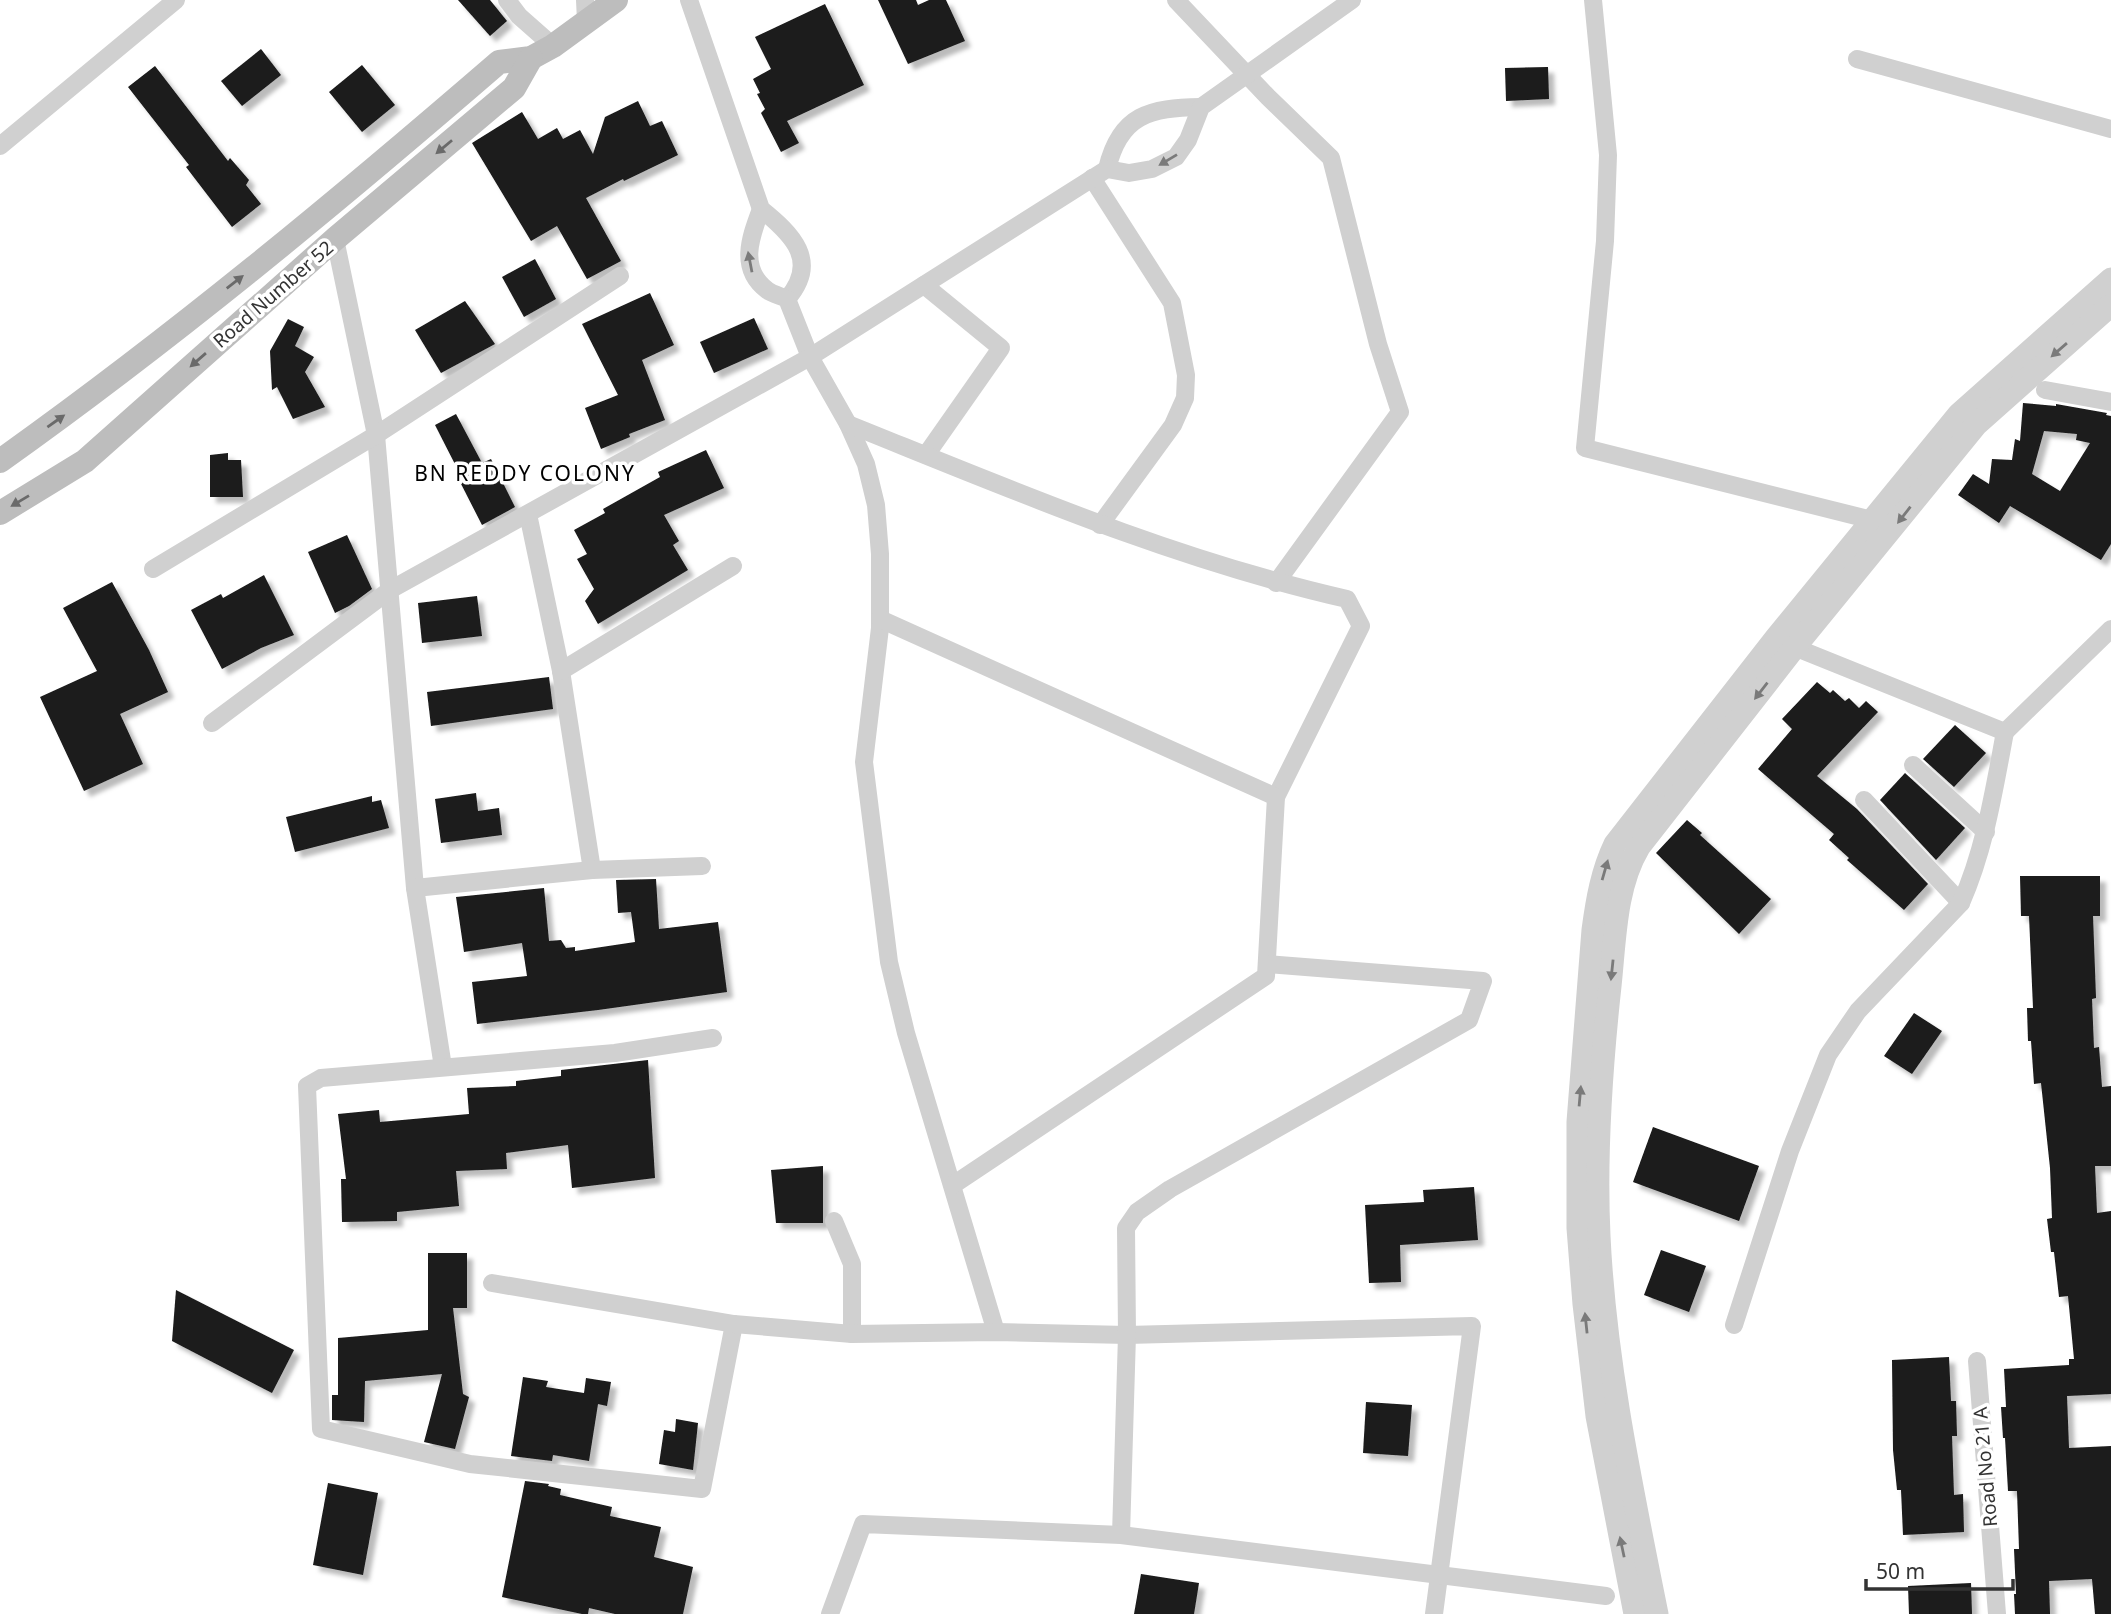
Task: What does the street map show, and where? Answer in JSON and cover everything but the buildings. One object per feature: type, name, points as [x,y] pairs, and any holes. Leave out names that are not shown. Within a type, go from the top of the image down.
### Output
[{"type":"main road","name":"Road Number 52","points":[[0,513],[85,461],[335,239],[514,88],[542,52],[586,10],[616,0]]},
{"type":"main road","name":"Road Number 52","points":[[0,461],[73,409],[316,219],[499,62],[542,52]]},
{"type":"street","points":[[0,146],[176,0]]},
{"type":"street","points":[[508,0],[542,52]]},
{"type":"street","points":[[689,0],[761,209],[781,225],[802,256],[795,289],[787,299]]},
{"type":"street","points":[[1176,0],[1268,97],[1331,158],[1378,344],[1400,412],[1276,583]]},
{"type":"street","points":[[1099,174],[1152,169],[1176,157],[1188,141],[1201,107],[1352,0]]},
{"type":"street","points":[[1593,0],[1608,155],[1605,241],[1584,448],[1872,520]]},
{"type":"street","points":[[1857,60],[2111,129]]},
{"type":"street","points":[[212,723],[390,590],[810,357],[1099,174],[1120,134],[1139,116],[1167,108],[1201,107]]},
{"type":"street","points":[[1099,174],[1172,303],[1186,375],[1185,398],[1173,425],[1100,525]]},
{"type":"street","points":[[761,209],[748,253],[751,272],[767,290],[787,299],[810,357],[848,424],[866,464],[876,505],[880,554],[880,619],[864,762],[887,948],[906,1033],[996,1332]]},
{"type":"street","points":[[335,239],[376,435],[415,888],[443,1067]]},
{"type":"street","points":[[153,569],[376,435],[621,276]]},
{"type":"street","points":[[1657,1614],[1612,1371],[1599,1237],[1599,1112],[1617,920],[1630,861],[1872,520],[1959,414],[2111,279]]},
{"type":"street","points":[[924,285],[1001,348],[926,456]]},
{"type":"street","points":[[1635,1614],[1597,1416],[1578,1228],[1578,1122],[1593,930],[1604,873],[1615,844],[1785,643],[1976,425],[2011,391],[2111,305]]},
{"type":"street","points":[[2045,390],[2111,402]]},
{"type":"street","points":[[848,424],[1100,525],[1276,583],[1348,599],[1362,626],[1276,797],[1266,976],[953,1185]]},
{"type":"street","points":[[528,514],[561,671],[592,870]]},
{"type":"street","points":[[561,671],[733,566]]},
{"type":"street","points":[[880,619],[1276,797]]},
{"type":"street","points":[[1734,1325],[1790,1151],[1828,1055],[1858,1011],[1961,903],[1971,881],[1986,832],[2005,732],[2111,629]]},
{"type":"street","points":[[1785,643],[2005,732]]},
{"type":"street","points":[[1913,765],[1986,832]]},
{"type":"street","points":[[1864,800],[1961,903]]},
{"type":"street","points":[[415,888],[592,870],[702,866]]},
{"type":"street","points":[[1121,1535],[1127,1335],[1126,1228],[1137,1212],[1170,1189],[1469,1020],[1483,981],[1267,964]]},
{"type":"street","points":[[713,1038],[615,1053],[321,1078],[307,1086],[321,1429],[470,1464],[702,1489],[734,1324]]},
{"type":"street","points":[[834,1220],[852,1265],[852,1334]]},
{"type":"street","points":[[492,1283],[734,1324],[852,1334],[996,1332],[1127,1335],[1472,1326],[1434,1614]]},
{"type":"street","name":"Road No 21 A","points":[[1977,1361],[1997,1614]]},
{"type":"street","points":[[830,1614],[863,1524],[1121,1535],[1606,1596]]},
{"type":"district","name":"BN REDDY COLONY","points":[[525,473]]}]
